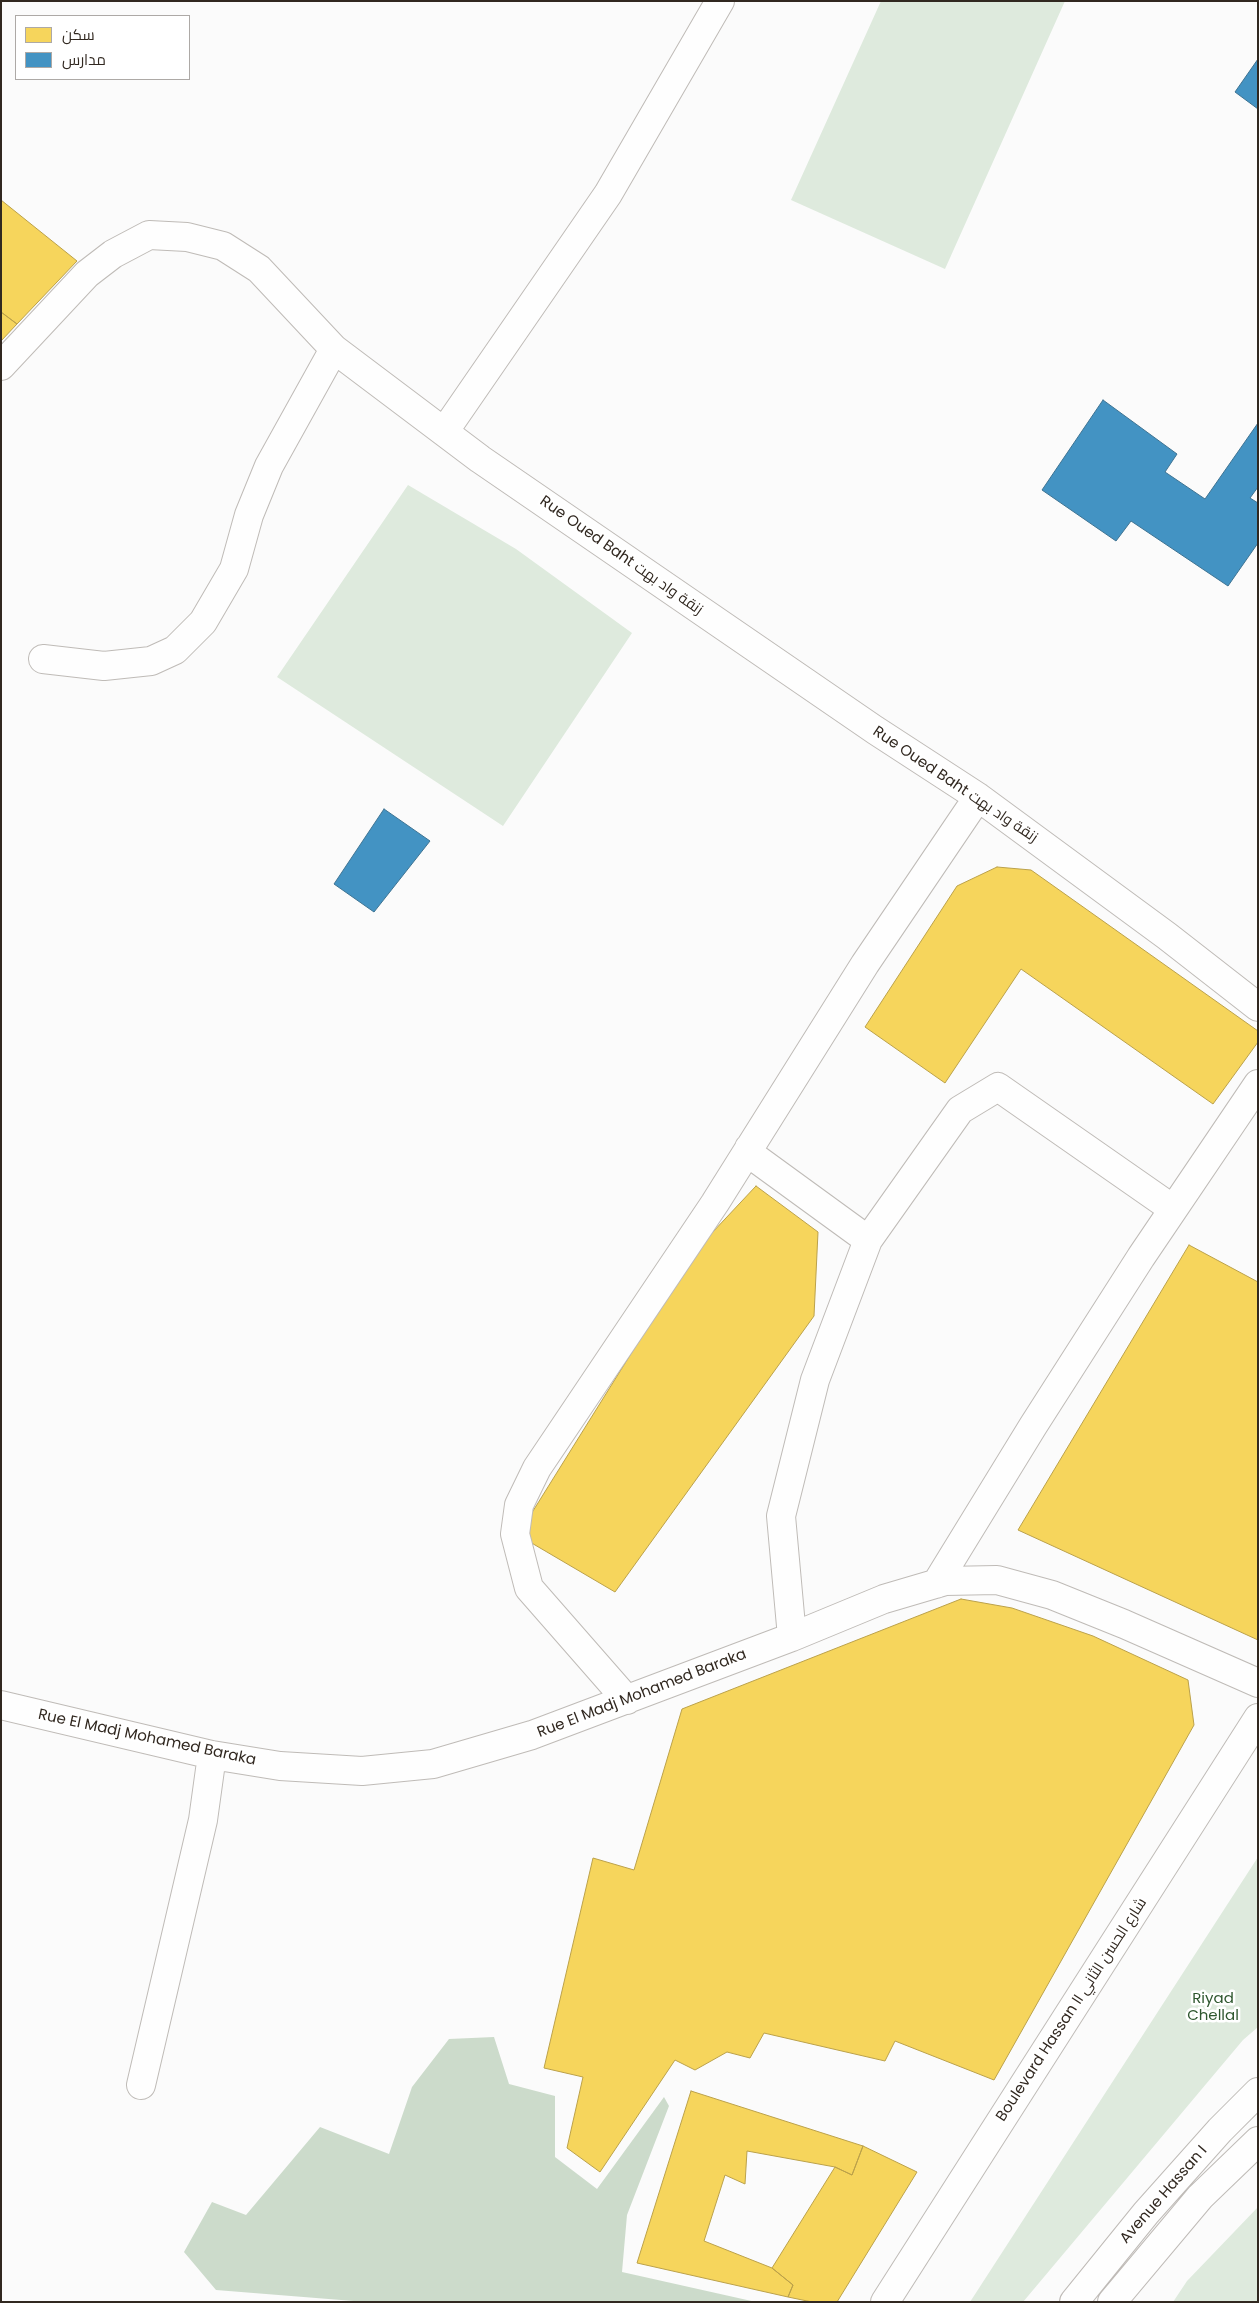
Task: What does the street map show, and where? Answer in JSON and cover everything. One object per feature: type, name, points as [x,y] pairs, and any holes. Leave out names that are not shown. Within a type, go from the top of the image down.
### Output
[{"type":"street","points":[[444,432],[608,194],[720,1]]},
{"type":"street","name":"Rue Oued Baht زنقة واد بهت","points":[[1,366],[87,274],[113,254],[149,235],[187,237],[223,246],[258,269],[334,349],[444,432],[834,703],[978,797],[1167,936],[1258,1007]]},
{"type":"street","points":[[43,659],[104,666],[151,661],[175,650],[204,622],[234,569],[249,515],[268,466],[334,349]]},
{"type":"street","points":[[627,1700],[529,1588],[515,1534],[519,1505],[536,1468],[750,1148],[865,964],[978,797]]},
{"type":"street","points":[[936,1584],[1033,1426],[1173,1209],[1258,1084]]},
{"type":"street","points":[[792,1638],[781,1516],[815,1380],[868,1240],[960,1110],[998,1087],[1173,1209]]},
{"type":"street","points":[[750,1148],[754,1157],[868,1240]]},
{"type":"street","name":"Rue El Madj Mohamed Baraka","points":[[2,1708],[212,1756],[280,1766],[362,1771],[434,1764],[532,1735],[792,1638],[884,1599],[945,1581],[997,1580],[1052,1595],[1124,1624],[1258,1683]]},
{"type":"street","name":"Boulevard Hassan II شارع الحسن الثاني","points":[[885,2302],[1258,1718]]},
{"type":"street","points":[[141,2085],[203,1820],[212,1756]]},
{"type":"street","name":"Avenue Hassan I","points":[[1074,2302],[1146,2213],[1220,2130],[1258,2092]]},
{"type":"street","name":"Avenue Hassan I","points":[[1112,2302],[1200,2197],[1258,2141]]},
{"type":"green space","points":[[881,1],[1065,1],[945,269],[791,200]]},
{"type":"green space","points":[[408,485],[516,549],[632,633],[503,826],[277,677]]},
{"type":"green space","name":"Riyad Chellal","points":[[1258,1857],[1258,2027],[1243,2040],[1023,2302],[970,2302]]},
{"type":"green space","points":[[494,2037],[509,2084],[555,2096],[555,2157],[597,2189],[664,2097],[669,2106],[627,2215],[622,2272],[756,2302],[366,2302],[216,2290],[184,2252],[212,2202],[246,2215],[320,2127],[389,2154],[412,2087],[449,2039]]},
{"type":"green space","points":[[1258,2207],[1258,2302],[1173,2302],[1187,2281]]},
{"type":"building: سكن","points":[[1,200],[77,261],[17,324],[1,312]]},
{"type":"building: سكن","points":[[1,312],[17,324],[1,341]]},
{"type":"building: سكن","points":[[997,867],[1031,870],[1258,1031],[1258,1042],[1213,1104],[1021,969],[945,1083],[865,1027],[957,886]]},
{"type":"building: سكن","points":[[756,1186],[818,1232],[814,1316],[615,1592],[518,1535],[695,1251]]},
{"type":"building: سكن","points":[[1189,1245],[1258,1282],[1258,1640],[1018,1530]]},
{"type":"building: سكن","points":[[961,1599],[1012,1608],[1093,1636],[1188,1680],[1194,1725],[994,2080],[895,2041],[885,2061],[764,2033],[750,2058],[727,2052],[695,2070],[675,2060],[600,2172],[567,2148],[583,2077],[544,2068],[593,1858],[634,1870],[682,1709]]},
{"type":"building: سكن","points":[[691,2091],[863,2146],[852,2175],[835,2167],[747,2151],[745,2184],[725,2175],[704,2241],[772,2268],[793,2285],[788,2297],[637,2263]]},
{"type":"building: سكن","points":[[863,2146],[917,2172],[837,2302],[812,2302],[788,2297],[793,2285],[772,2268],[835,2167],[852,2175]]},
{"type":"building: مدارس","points":[[1258,59],[1258,109],[1235,92]]},
{"type":"building: مدارس","points":[[1103,400],[1177,454],[1165,472],[1205,499],[1258,423],[1258,487],[1250,498],[1258,503],[1258,543],[1228,586],[1131,521],[1116,541],[1042,490]]},
{"type":"building: مدارس","points":[[384,809],[430,841],[374,912],[334,884]]}]
